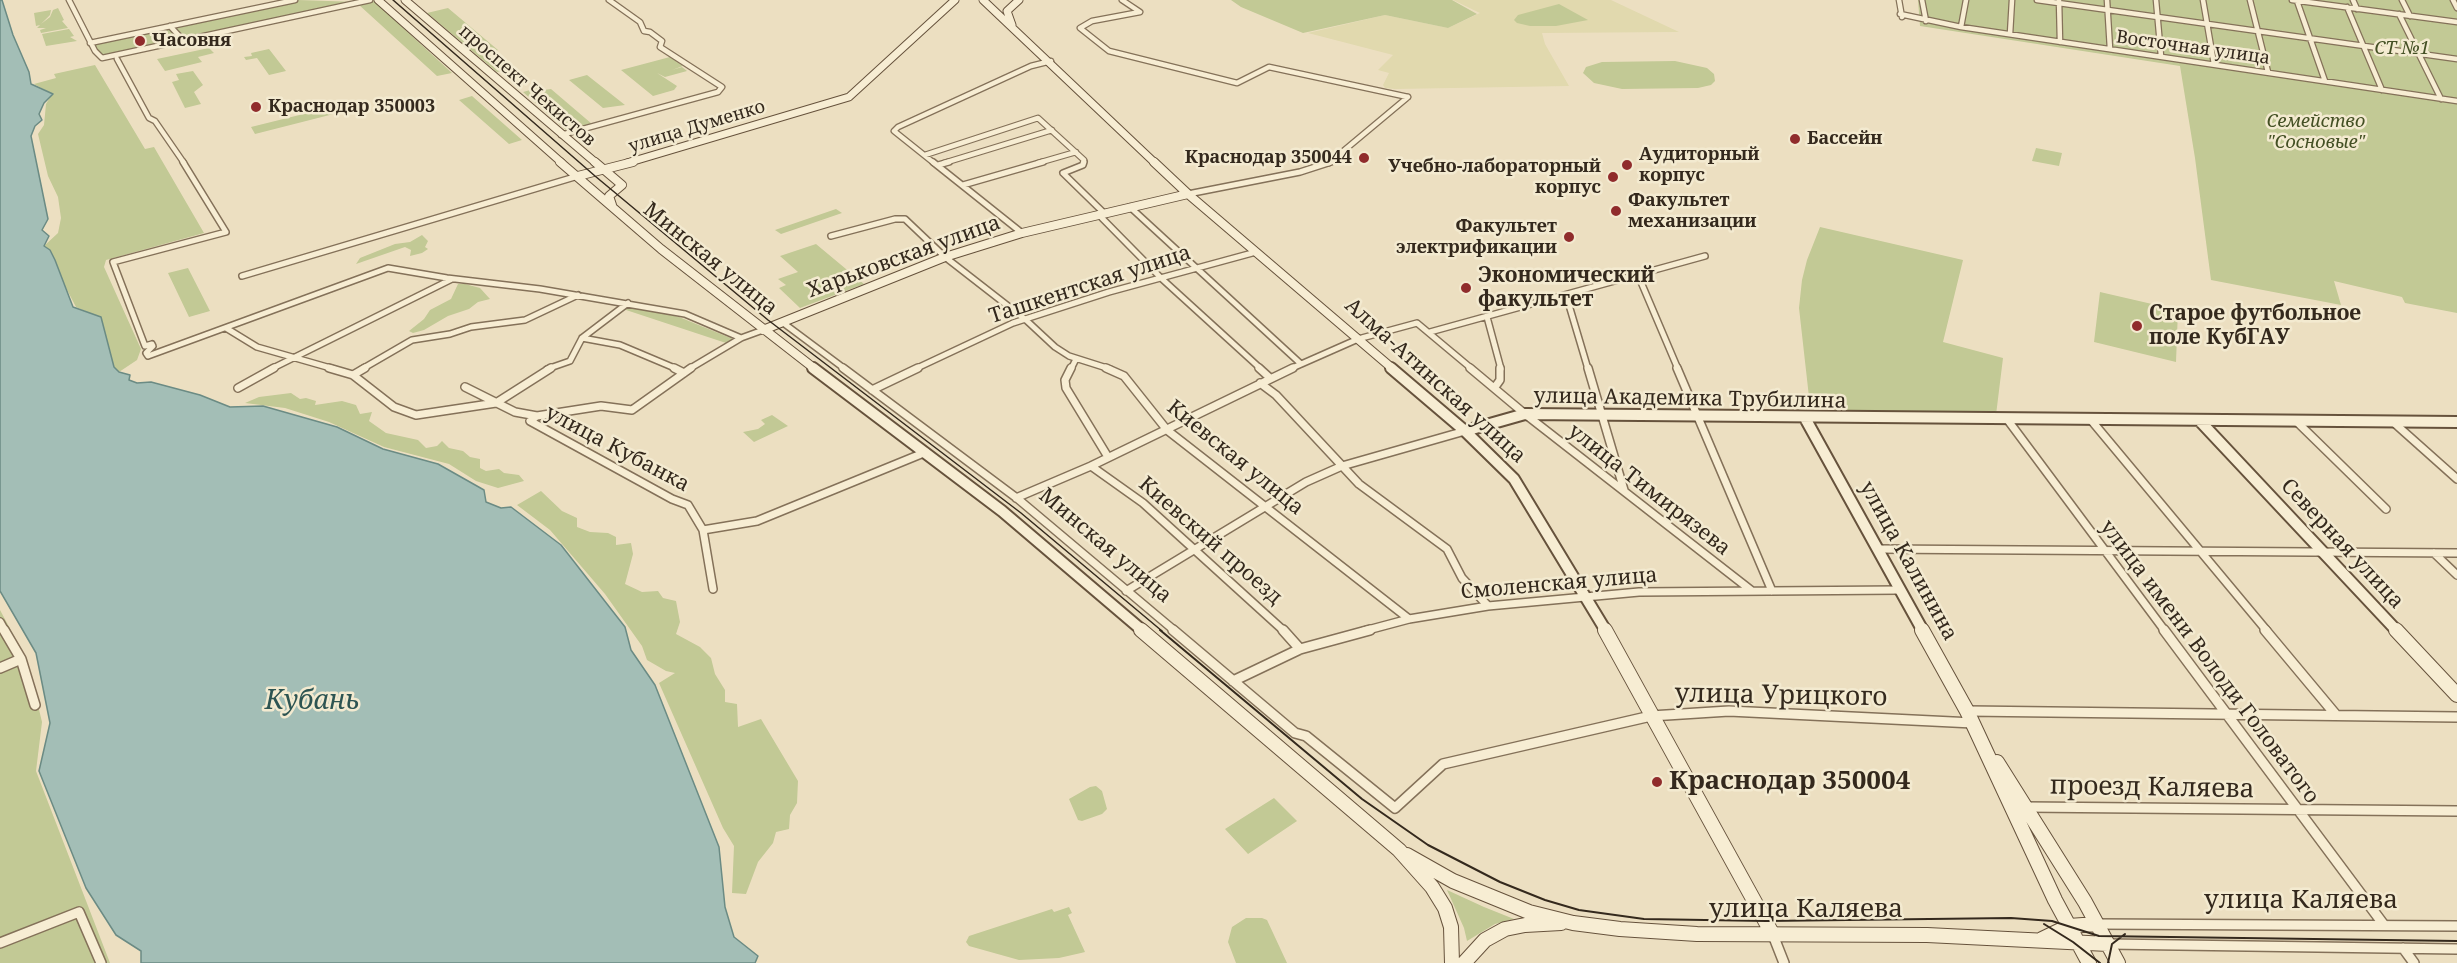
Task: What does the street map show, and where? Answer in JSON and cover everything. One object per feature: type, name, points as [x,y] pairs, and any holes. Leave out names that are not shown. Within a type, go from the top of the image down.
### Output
[{"type":"main road","name":"проспект Чекистов","points":[[378,0],[474,87],[612,205]]},
{"type":"main road","name":"проспект Чекистов","points":[[405,0],[622,185],[614,192],[601,192],[593,188]]},
{"type":"main road","name":"улица Думенко","points":[[578,176],[849,97],[955,0]]},
{"type":"main road","name":"Алма-Атинская улица","points":[[984,1],[1001,3],[1019,0]]},
{"type":"main road","name":"Алма-Атинская улица","points":[[1014,27],[1007,10],[1019,0]]},
{"type":"main road","name":"Алма-Атинская улица","points":[[984,1],[1188,194],[1465,430],[1504,468],[1525,494],[1586,596],[1773,935]]},
{"type":"main road","points":[[612,205],[609,196],[614,192]]},
{"type":"main road","name":"Харьковская улица","points":[[763,330],[945,258],[1022,233],[1188,194]]},
{"type":"main road","name":"Минская улица","points":[[612,205],[661,249],[763,330],[1011,519],[1399,850],[1432,887],[1445,908],[1451,927],[1452,963]]},
{"type":"main road","name":"улица Академика Трубилина","points":[[1465,430],[1525,414],[2457,422]]},
{"type":"main road","name":"улица Калинина","points":[[1805,418],[1970,717],[2097,924],[2118,963]]},
{"type":"main road","name":"Северная улица","points":[[2199,420],[2457,695]]},
{"type":"main road","name":"улица Калинина","points":[[1970,717],[2088,963]]},
{"type":"main road","name":"улица Каляева","points":[[1399,850],[1453,881],[1494,899],[1529,912],[1573,923]]},
{"type":"main road","name":"улица Каляева","points":[[1464,963],[1485,940],[1505,929],[1525,925],[1573,923],[1673,933],[1926,935],[2108,944]]},
{"type":"main road","name":"улица Каляева","points":[[2039,940],[2069,926],[2097,924]]},
{"type":"street","points":[[69,0],[99,57],[370,0]]},
{"type":"street","points":[[90,43],[295,0]]},
{"type":"street","points":[[561,135],[718,92],[722,87],[660,47],[662,41],[650,32],[644,31],[640,22],[609,0]]},
{"type":"street","name":"Харьковская улица","points":[[1122,0],[1140,12],[1092,21],[1080,28],[1109,51],[1237,83],[1269,67],[1408,97],[1329,164],[1188,194]]},
{"type":"street","points":[[1899,0],[1900,14],[1904,18]]},
{"type":"street","points":[[1922,0],[1926,21]]},
{"type":"street","points":[[1961,27],[1966,0]]},
{"type":"street","points":[[2010,34],[2012,0]]},
{"type":"street","points":[[2037,0],[2457,59]]},
{"type":"street","points":[[2107,0],[2110,49]]},
{"type":"street","points":[[2156,0],[2161,56]]},
{"type":"street","points":[[2203,0],[2214,64]]},
{"type":"street","points":[[2250,0],[2268,72]]},
{"type":"street","points":[[2292,0],[2457,22]]},
{"type":"street","points":[[2354,0],[2357,9]]},
{"type":"street","points":[[2402,0],[2410,16]]},
{"type":"street","points":[[2453,0],[2457,8]]},
{"type":"street","points":[[2297,1],[2325,81]]},
{"type":"street","points":[[2059,2],[2060,42]]},
{"type":"street","points":[[2347,7],[2382,90]]},
{"type":"street","name":"Восточная улица","points":[[1900,14],[1961,27],[2457,101]]},
{"type":"street","points":[[2399,14],[2441,99]]},
{"type":"street","points":[[2451,21],[2457,31]]},
{"type":"street","points":[[170,26],[183,40]]},
{"type":"street","points":[[117,59],[149,118],[155,121],[173,145],[226,232],[113,262],[145,346],[152,344],[153,346],[146,355],[156,355],[226,328],[257,347],[353,375],[394,407],[416,415],[496,403],[548,369],[570,361],[582,338],[628,303]]},
{"type":"street","name":"Харьковская улица","points":[[1022,233],[894,131],[898,126],[1020,73],[1031,66],[1051,62]]},
{"type":"street","points":[[925,155],[1037,118],[1084,160],[1083,165],[1063,173],[1161,278],[1270,378]]},
{"type":"street","points":[[938,165],[1052,130]]},
{"type":"street","points":[[963,185],[1076,152]]},
{"type":"street","name":"улица Думенко","points":[[242,276],[578,176]]},
{"type":"street","points":[[1130,207],[1301,364]]},
{"type":"street","name":"Киевская улица","points":[[831,236],[902,217],[945,258],[1026,320],[1055,347],[1076,358],[1124,376],[1167,430],[1409,619]]},
{"type":"street","name":"Ташкентская улица","points":[[872,390],[1013,323],[1109,292],[1256,252]]},
{"type":"street","points":[[1430,333],[1706,255]]},
{"type":"street","name":"Минская улица","points":[[226,328],[388,268],[452,279],[578,295],[685,314],[741,338]]},
{"type":"street","points":[[1638,275],[1772,591]]},
{"type":"street","points":[[238,388],[294,357],[452,279]]},
{"type":"street","points":[[353,375],[412,340],[450,334],[471,327],[525,320],[578,295]]},
{"type":"street","points":[[1566,296],[1624,490]]},
{"type":"street","points":[[1486,317],[1501,370],[1500,380],[1495,387]]},
{"type":"street","name":"Минская улица","points":[[782,322],[1016,498],[1296,733],[1306,736],[1395,808]]},
{"type":"street","name":"улица Тимирязева","points":[[1358,339],[1417,323],[1525,414],[1752,591]]},
{"type":"street","name":"Харьковская улица","points":[[537,416],[601,406],[632,411],[684,373],[741,338],[763,330]]},
{"type":"street","points":[[582,338],[620,345],[684,373]]},
{"type":"street","points":[[1016,498],[1091,466],[1260,382],[1358,339]]},
{"type":"street","points":[[1076,358],[1065,380],[1066,388],[1108,457]]},
{"type":"street","points":[[1260,382],[1276,395],[1359,484],[1447,549],[1462,579],[1488,606]]},
{"type":"street","name":"улица Кубанка","points":[[465,387],[515,412],[537,416]]},
{"type":"street","name":"улица Кубанка","points":[[537,416],[530,421],[672,500],[688,505],[703,530],[712,589]]},
{"type":"street","name":"улица имени Володи Головатого","points":[[2007,419],[2102,550],[2384,925]]},
{"type":"street","points":[[2091,420],[2336,716]]},
{"type":"street","points":[[2295,420],[2386,508]]},
{"type":"street","points":[[2392,421],[2457,479]]},
{"type":"street","name":"улица Академика Трубилина","points":[[1126,591],[1306,482],[1342,466],[1465,430]]},
{"type":"street","points":[[703,530],[757,521],[926,452]]},
{"type":"street","name":"Киевский проезд","points":[[1091,466],[1143,503],[1278,624],[1300,650]]},
{"type":"street","points":[[1877,549],[2321,550],[2457,553]]},
{"type":"street","points":[[2434,553],[2457,575]]},
{"type":"street","name":"Смоленская улица","points":[[1233,681],[1300,650],[1409,619],[1488,606],[1640,592],[1900,590]]},
{"type":"street","points":[[0,622],[21,659],[34,705]]},
{"type":"street","points":[[0,668],[21,659]]},
{"type":"street","name":"улица Урицкого","points":[[1395,808],[1443,764],[1651,716],[1729,711],[1970,717],[2226,715],[2457,717]]},
{"type":"street","name":"проезд Каляева","points":[[2026,807],[2457,812]]},
{"type":"street","points":[[0,944],[80,912],[101,963]]},
{"type":"street","name":"улица Каляева","points":[[2097,924],[2457,926]]},
{"type":"street","name":"Алма-Атинская улица","points":[[1773,935],[1784,963]]},
{"type":"street","name":"улица Каляева","points":[[2108,944],[2457,949]]},
{"type":"street","points":[[2403,948],[2414,963]]},
{"type":"shaded area","points":[[1453,0],[1611,0],[1679,32],[1542,33],[1545,44],[1569,86],[1395,89],[1385,88],[1383,85],[1389,73],[1378,70],[1393,55],[1308,33],[1385,15],[1448,28],[1480,13]]},
{"type":"green space","points":[[298,0],[358,2],[104,55],[101,55],[93,44]]},
{"type":"green space","points":[[1231,0],[1452,0],[1477,14],[1448,28],[1385,15],[1303,33],[1241,7]]},
{"type":"green space","points":[[1918,0],[2457,0],[2457,313],[2405,303],[2402,297],[2334,281],[2341,305],[2211,280],[2180,66],[1920,26]]},
{"type":"green space","points":[[374,1],[452,73],[437,76],[358,4]]},
{"type":"green space","points":[[1559,4],[1588,20],[1556,26],[1530,26],[1514,20],[1518,15]]},
{"type":"green space","points":[[58,8],[64,20],[62,21],[68,28],[41,33],[40,30],[46,28],[37,28],[40,25],[36,26],[34,13],[51,10],[50,15],[41,24],[50,17],[53,10]]},
{"type":"green space","points":[[448,8],[498,50],[487,55],[505,70],[497,72],[427,13]]},
{"type":"green space","points":[[69,29],[74,36],[70,37],[77,41],[46,46],[42,34]]},
{"type":"green space","points":[[209,48],[214,53],[198,57],[202,62],[165,71],[157,59]]},
{"type":"green space","points":[[269,49],[286,71],[269,75],[257,58],[246,60],[244,57]]},
{"type":"green space","points":[[670,57],[683,66],[672,70],[682,67],[687,71],[665,77],[657,73],[677,86],[674,90],[653,96],[621,70]]},
{"type":"green space","points":[[1675,61],[1707,68],[1714,74],[1715,81],[1711,85],[1698,88],[1622,89],[1594,83],[1583,73],[1586,67],[1602,62]]},
{"type":"green space","points":[[95,65],[145,149],[154,147],[204,233],[106,260],[104,267],[141,349],[137,360],[119,372],[114,367],[101,318],[76,307],[55,260],[44,246],[58,233],[61,218],[58,197],[48,176],[38,134],[44,125],[46,104],[52,94],[34,84],[56,78],[54,74]]},
{"type":"green space","points":[[193,71],[203,85],[194,92],[201,104],[185,108],[172,82],[179,80],[176,74]]},
{"type":"green space","points":[[587,75],[625,105],[603,108],[569,80]]},
{"type":"green space","points":[[541,87],[544,90],[551,89],[592,124],[567,131],[523,92]]},
{"type":"green space","points":[[472,96],[522,140],[509,144],[459,100]]},
{"type":"green space","points":[[360,100],[365,106],[255,134],[251,127]]},
{"type":"green space","points":[[2036,148],[2062,153],[2059,166],[2032,161]]},
{"type":"green space","points":[[836,209],[842,213],[781,234],[775,230]]},
{"type":"green space","points":[[1820,227],[1963,260],[1943,342],[2003,358],[1996,415],[1841,415],[1814,404],[1809,397],[1799,308],[1807,260]]},
{"type":"green space","points":[[422,235],[428,241],[425,247],[428,249],[422,253],[410,256],[411,250],[405,247],[356,264],[360,258],[395,244],[410,242]]},
{"type":"green space","points":[[816,244],[864,284],[800,308],[779,288],[786,285],[778,279],[798,272],[780,256]]},
{"type":"green space","points":[[188,268],[210,311],[189,317],[168,273]]},
{"type":"green space","points":[[458,284],[480,288],[490,299],[448,316],[424,330],[413,333],[409,331],[424,319],[430,310],[451,299]]},
{"type":"green space","name":"Старое футбольное поле КубГАУ","points":[[2100,292],[2178,310],[2176,362],[2094,342]]},
{"type":"green space","points":[[628,306],[679,317],[733,339],[726,343],[623,309]]},
{"type":"green space","points":[[291,393],[300,399],[316,401],[315,405],[342,401],[356,405],[360,414],[372,412],[369,421],[386,433],[418,440],[426,448],[437,446],[442,441],[449,448],[463,451],[470,457],[480,459],[480,468],[486,471],[499,469],[504,473],[519,475],[524,481],[498,488],[476,481],[449,464],[384,447],[329,422],[285,408],[245,403],[259,397]]},
{"type":"green space","points":[[772,415],[788,426],[754,442],[743,432],[758,429],[765,424],[761,420]]},
{"type":"green space","points":[[541,491],[562,511],[577,518],[577,527],[590,532],[608,533],[616,537],[616,545],[631,543],[633,554],[625,584],[642,592],[658,591],[663,598],[676,601],[680,622],[676,634],[700,647],[711,658],[715,674],[725,690],[725,702],[737,704],[738,727],[761,719],[798,781],[797,803],[790,815],[789,829],[776,832],[773,843],[758,862],[746,894],[732,893],[734,846],[723,828],[659,683],[675,673],[666,671],[647,660],[642,646],[605,594],[550,530],[517,505]]},
{"type":"green space","points":[[0,610],[27,660],[42,722],[36,771],[110,963],[0,963]]},
{"type":"green space","points":[[1096,786],[1102,791],[1107,809],[1102,814],[1082,821],[1078,820],[1069,799]]},
{"type":"green space","points":[[1274,798],[1297,821],[1248,854],[1225,829]]},
{"type":"green space","points":[[1447,890],[1514,919],[1495,924],[1467,941],[1464,928]]},
{"type":"green space","points":[[1069,907],[1072,913],[1068,915],[1085,952],[1059,958],[1019,960],[969,946],[966,942],[969,936],[1052,909],[1054,912]]},
{"type":"green space","points":[[1246,918],[1267,920],[1287,963],[1236,963],[1228,942],[1232,927]]},
{"type":"water","name":"Кубань","points":[[0,0],[2,0],[13,35],[29,72],[31,84],[53,94],[44,103],[39,114],[42,120],[35,126],[31,136],[48,219],[42,230],[49,236],[44,246],[50,250],[55,260],[73,307],[101,317],[114,367],[119,372],[130,375],[129,380],[137,383],[151,382],[200,395],[230,407],[263,406],[337,427],[383,449],[438,464],[484,490],[486,502],[501,508],[511,507],[561,545],[625,627],[631,650],[655,685],[719,847],[725,907],[734,937],[758,956],[755,963],[141,963],[141,951],[116,935],[86,888],[39,771],[50,723],[36,653],[0,591]]},
{"type":"tram line","points":[[393,0],[595,176],[768,320],[1021,513],[1162,631]]},
{"type":"tram line","points":[[1160,630],[1362,799],[1428,845],[1500,882],[1545,900],[1579,910],[1644,919],[1766,921],[2011,918],[2052,921],[2099,936],[2122,936]]},
{"type":"tram line","points":[[2044,924],[2073,942],[2100,963]]},
{"type":"tram line","points":[[2108,963],[2112,944],[2122,936]]},
{"type":"tram line","points":[[2122,936],[2457,941]]},
{"type":"place","name":"Часовня","points":[[140,41]]},
{"type":"place","name":"Краснодар 350003","points":[[256,107]]},
{"type":"place","name":"Бассейн","points":[[1795,139]]},
{"type":"place","name":"Краснодар 350044","points":[[1364,158]]},
{"type":"place","name":"Аудиторный корпус","points":[[1627,165]]},
{"type":"place","name":"Учебно-лабораторный корпус","points":[[1613,177]]},
{"type":"place","name":"Факультет механизации","points":[[1616,211]]},
{"type":"place","name":"Факультет электрификации","points":[[1569,237]]},
{"type":"place","name":"Экономический факультет","points":[[1466,288]]},
{"type":"place","name":"Старое футбольное поле КубГАУ","points":[[2137,326]]},
{"type":"place","name":"Краснодар 350004","points":[[1657,782]]},
{"type":"park label","name":"СТ №1","points":[[2402,49]]},
{"type":"park label","name":"Семейство \"Сосновые\"","points":[[2316,132]]}]
